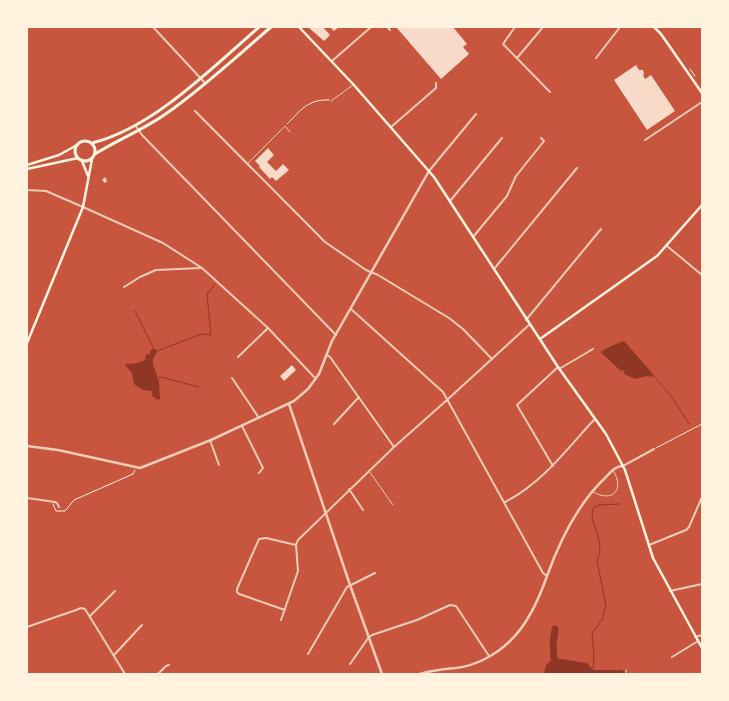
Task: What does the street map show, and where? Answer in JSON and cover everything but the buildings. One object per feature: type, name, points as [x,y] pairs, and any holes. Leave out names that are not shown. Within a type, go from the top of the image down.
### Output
[{"type":"main road","points":[[27,165],[59,155],[84,141],[92,143],[110,137],[135,125],[166,105],[259,27]]},
{"type":"main road","points":[[27,343],[83,207],[92,159],[95,154],[167,113],[205,84],[271,27]]},
{"type":"main road","points":[[299,27],[353,84],[429,171],[474,237],[526,320],[606,434],[623,466],[648,546],[657,568],[702,648]]},
{"type":"main road","points":[[654,27],[661,34],[702,93]]},
{"type":"main road","points":[[92,143],[95,148],[95,154]]},
{"type":"main road","points":[[78,145],[75,151],[87,170],[88,178]]},
{"type":"main road","points":[[27,169],[80,160],[87,161],[92,159]]},
{"type":"main road","points":[[540,339],[652,260],[667,246],[702,205]]},
{"type":"street","points":[[153,27],[205,84]]},
{"type":"street","points":[[332,61],[371,27]]},
{"type":"street","points":[[387,27],[390,30]]},
{"type":"street","points":[[515,27],[503,44],[550,92]]},
{"type":"street","points":[[517,58],[543,27]]},
{"type":"street","points":[[596,58],[620,27]]},
{"type":"street","points":[[390,127],[434,90],[437,86],[436,83]]},
{"type":"street","points":[[644,140],[702,102]]},
{"type":"street","points":[[195,111],[325,242],[367,270],[449,318],[463,329],[492,359]]},
{"type":"street","points":[[27,446],[58,450],[140,468],[242,426],[289,404],[304,394],[316,379],[330,346],[429,171],[476,114]]},
{"type":"street","points":[[135,125],[155,149],[336,335]]},
{"type":"street","points":[[450,201],[502,138]]},
{"type":"street","points":[[474,237],[507,196],[516,176],[544,141],[541,138]]},
{"type":"street","points":[[494,268],[576,168]]},
{"type":"street","points":[[27,190],[46,191],[83,207],[163,243],[202,268],[268,328],[316,379]]},
{"type":"street","points":[[526,320],[601,229]]},
{"type":"street","points":[[667,246],[702,275]]},
{"type":"street","points":[[124,287],[140,277],[156,270],[202,268]]},
{"type":"street","points":[[351,309],[443,392],[505,502],[543,574],[547,576]]},
{"type":"street","points":[[281,620],[298,571],[296,545],[298,540],[369,470],[530,324]]},
{"type":"street","points":[[238,357],[268,328]]},
{"type":"street","points":[[552,466],[518,405],[559,368],[593,349]]},
{"type":"street","points":[[327,355],[330,357],[394,447]]},
{"type":"street","points":[[232,378],[259,418]]},
{"type":"street","points":[[334,424],[359,397]]},
{"type":"street","points":[[289,404],[350,585],[382,674]]},
{"type":"street","points":[[505,502],[531,486],[552,466],[595,419]]},
{"type":"street","points":[[242,426],[263,468],[259,473]]},
{"type":"street","points":[[210,440],[219,465]]},
{"type":"street","points":[[420,674],[431,670],[464,666],[474,663],[489,656],[509,642],[522,627],[540,596],[547,576],[571,523],[592,491],[618,466],[623,466],[654,449]]},
{"type":"street","points":[[349,489],[363,510]]},
{"type":"street","points":[[648,546],[686,530],[689,527],[702,497]]},
{"type":"street","points":[[27,498],[54,502],[59,507]]},
{"type":"street","points":[[285,610],[241,594],[237,592],[237,589],[259,539],[266,538],[296,545]]},
{"type":"street","points":[[308,654],[346,588],[376,572]]},
{"type":"street","points":[[670,591],[702,584]]},
{"type":"street","points":[[90,616],[115,591]]},
{"type":"street","points":[[350,664],[369,637],[452,605],[456,606],[489,656]]},
{"type":"street","points":[[27,627],[81,608],[85,609],[125,674]]},
{"type":"street","points":[[114,655],[142,625]]},
{"type":"street","points":[[695,637],[702,635]]},
{"type":"street","points":[[672,657],[698,641]]},
{"type":"street","points":[[158,674],[169,665]]},
{"type":"lane","points":[[332,101],[353,84]]},
{"type":"lane","points":[[247,164],[285,126],[290,132]]},
{"type":"lane","points":[[369,470],[393,505]]},
{"type":"lane","points":[[592,491],[610,496],[617,491],[619,484],[613,470]]},
{"type":"path","points":[[690,69],[696,79]]},
{"type":"path","points":[[285,126],[307,104],[319,100],[332,101]]},
{"type":"path","points":[[654,449],[702,424]]},
{"type":"path","points":[[51,503],[56,511],[65,511],[74,500],[133,474],[136,470]]},
{"type":"shaded area","points":[[624,341],[653,374],[652,377],[647,376],[635,379],[624,374],[624,370],[621,371],[600,352]]},
{"type":"shaded area","points":[[156,349],[157,352],[153,359],[153,364],[159,382],[160,399],[158,400],[152,396],[152,391],[143,390],[134,384],[132,373],[125,365],[138,363],[145,360],[146,355],[150,354],[150,351]]},
{"type":"shaded area","points":[[554,658],[587,663],[593,670],[622,670],[631,674],[544,674],[546,665]]},
{"type":"waterway","points":[[157,351],[202,334],[211,335],[207,294],[215,284]]},
{"type":"waterway","points":[[135,311],[154,349]]},
{"type":"waterway","points":[[653,375],[672,397],[689,424]]},
{"type":"waterway","points":[[158,378],[161,377],[199,387]]},
{"type":"waterway","points":[[593,670],[594,653],[592,633],[602,620],[606,605],[597,561],[600,551],[599,540],[592,517],[593,508],[599,505],[620,504]]},
{"type":"waterway","points":[[554,658],[553,645],[555,629]]}]
